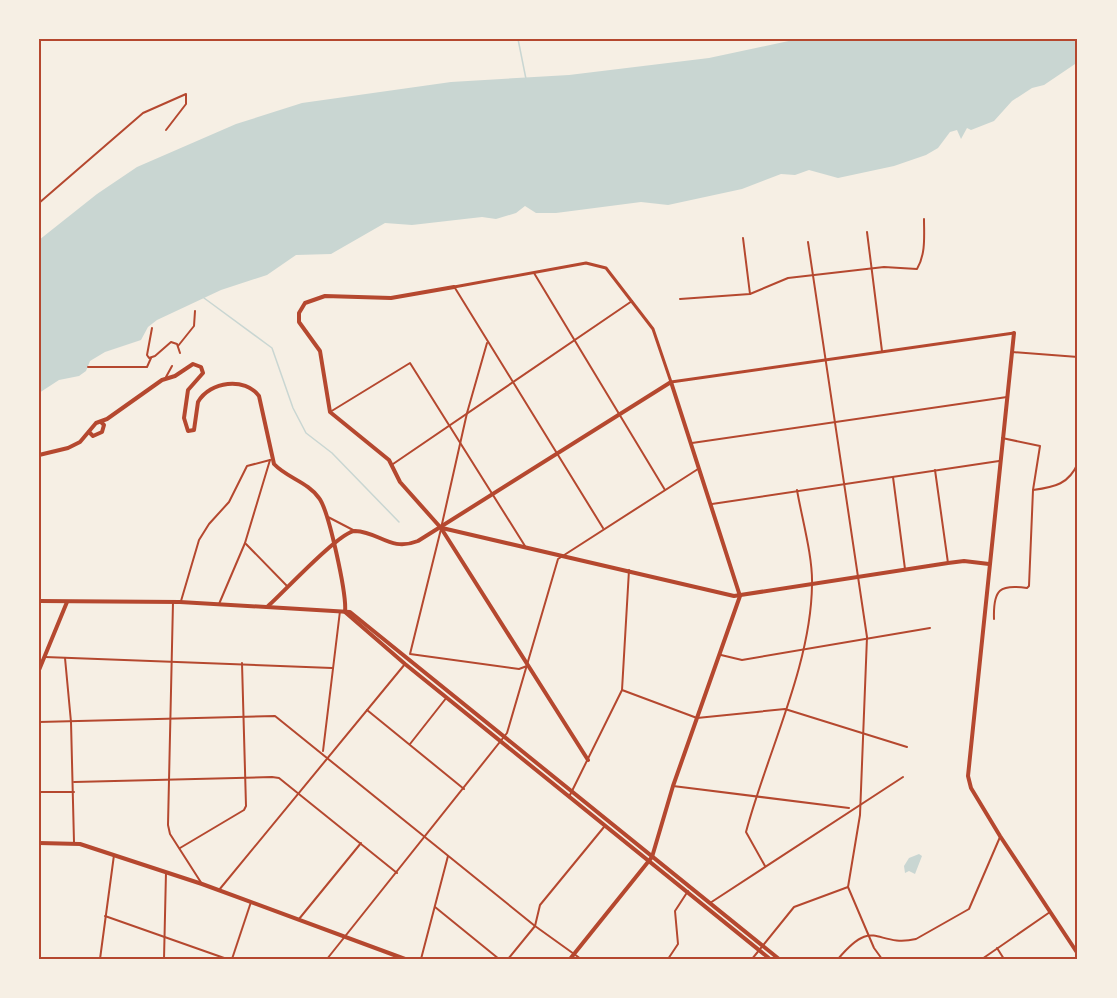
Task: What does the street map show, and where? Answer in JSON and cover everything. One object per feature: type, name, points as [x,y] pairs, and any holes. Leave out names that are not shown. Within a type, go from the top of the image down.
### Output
[{"type":"main road","points":[[454,287],[391,298],[325,296],[308,300],[302,306],[299,322],[320,351],[330,412],[393,464],[400,482],[441,528],[588,760]]},
{"type":"main road","points":[[1014,333],[968,776],[971,788],[1000,836],[1078,954]]},
{"type":"main road","points":[[39,455],[68,448],[80,442],[89,432],[90,427],[102,423],[166,378],[175,376],[193,364],[203,369],[201,379],[188,390],[184,418],[188,431],[195,430],[198,402],[213,388],[240,384],[255,390],[259,396],[271,459],[278,468],[305,484],[319,498],[327,516],[345,597],[342,611]]},
{"type":"main road","points":[[267,607],[332,544],[354,531],[402,546],[418,541],[671,382],[740,596],[674,786],[651,860],[570,959]]},
{"type":"main road","points":[[89,432],[93,436],[97,435],[102,423]]},
{"type":"main road","points":[[441,528],[740,596],[948,563],[964,561],[989,564]]},
{"type":"main road","points":[[39,601],[180,602],[350,612],[447,697],[572,791],[651,860]]},
{"type":"main road","points":[[39,670],[67,602]]},
{"type":"main road","points":[[406,661],[410,654]]},
{"type":"main road","points":[[406,661],[503,739],[569,797],[689,890],[770,959]]},
{"type":"main road","points":[[39,843],[74,842],[219,890],[405,959]]},
{"type":"main road","points":[[689,890],[710,903],[779,959]]},
{"type":"street","points":[[39,203],[143,113],[186,94],[186,104],[166,130]]},
{"type":"street","points":[[680,299],[750,294],[788,278],[872,268],[917,269],[921,263],[924,219]]},
{"type":"street","points":[[867,232],[882,351]]},
{"type":"street","points":[[743,238],[750,294]]},
{"type":"street","points":[[808,242],[867,637],[860,807],[853,869],[848,887],[882,959]]},
{"type":"street","points":[[603,528],[511,383],[454,287],[586,263],[599,264],[606,268],[653,329],[671,382],[1014,333]]},
{"type":"street","points":[[534,273],[665,490]]},
{"type":"street","points":[[393,464],[632,301]]},
{"type":"street","points":[[178,346],[194,326],[195,311]]},
{"type":"street","points":[[151,358],[147,355],[152,328]]},
{"type":"street","points":[[88,367],[147,367],[151,358],[171,342],[178,346],[180,353]]},
{"type":"street","points":[[487,343],[467,413],[410,654],[519,669],[527,666]]},
{"type":"street","points":[[1012,352],[1078,357]]},
{"type":"street","points":[[330,412],[410,363],[525,546]]},
{"type":"street","points":[[166,378],[172,366]]},
{"type":"street","points":[[692,443],[1008,396]]},
{"type":"street","points":[[994,619],[996,598],[1004,587],[1029,586],[1033,489],[1040,446],[1002,438]]},
{"type":"street","points":[[219,604],[246,543],[271,459]]},
{"type":"street","points":[[180,602],[187,588],[195,548],[209,524],[229,502],[247,466],[271,459]]},
{"type":"street","points":[[712,504],[999,461]]},
{"type":"street","points":[[1033,489],[1054,487],[1065,482],[1074,474],[1078,463]]},
{"type":"street","points":[[327,959],[503,739],[558,559],[562,554],[700,468]]},
{"type":"street","points":[[935,470],[948,563]]},
{"type":"street","points":[[892,477],[905,569]]},
{"type":"street","points":[[765,866],[746,832],[805,648],[813,584],[797,490]]},
{"type":"street","points":[[327,516],[354,531]]},
{"type":"street","points":[[246,543],[288,587]]},
{"type":"street","points":[[569,797],[622,690],[628,570]]},
{"type":"street","points":[[173,602],[167,781],[168,825],[170,834],[202,884]]},
{"type":"street","points":[[322,753],[332,668],[342,611]]},
{"type":"street","points":[[721,655],[742,660],[930,628]]},
{"type":"street","points":[[45,657],[332,668]]},
{"type":"street","points":[[65,658],[74,782],[74,842]]},
{"type":"street","points":[[219,890],[406,661]]},
{"type":"street","points":[[179,848],[244,810],[246,806],[242,663]]},
{"type":"street","points":[[622,690],[697,718],[784,709],[907,747]]},
{"type":"street","points":[[410,744],[447,697]]},
{"type":"street","points":[[367,710],[464,789]]},
{"type":"street","points":[[39,722],[275,716],[535,926],[581,959]]},
{"type":"street","points":[[674,786],[850,809],[860,807],[903,777]]},
{"type":"street","points":[[74,782],[279,778],[397,873]]},
{"type":"street","points":[[39,792],[74,792]]},
{"type":"street","points":[[710,903],[850,809]]},
{"type":"street","points":[[508,959],[535,926],[540,905],[609,822]]},
{"type":"street","points":[[838,959],[859,937],[869,935],[908,941],[916,939],[969,909],[1000,836]]},
{"type":"street","points":[[299,919],[361,843]]},
{"type":"street","points":[[100,959],[114,855]]},
{"type":"street","points":[[421,959],[448,855]]},
{"type":"street","points":[[164,959],[166,872]]},
{"type":"street","points":[[752,959],[794,907],[848,887]]},
{"type":"street","points":[[668,959],[678,944],[675,911],[689,890]]},
{"type":"street","points":[[232,959],[251,902]]},
{"type":"street","points":[[435,907],[499,959]]},
{"type":"street","points":[[982,959],[1050,912]]},
{"type":"street","points":[[105,916],[227,959]]},
{"type":"street","points":[[997,948],[1004,959]]},
{"type":"shaded area","points":[[798,39],[1078,39],[1078,62],[1044,85],[1032,88],[1012,101],[994,121],[971,130],[967,128],[961,139],[957,130],[950,132],[938,148],[926,155],[894,166],[838,178],[809,170],[795,175],[781,174],[742,189],[668,205],[641,202],[556,213],[536,213],[525,206],[516,213],[496,219],[482,217],[412,225],[385,223],[331,254],[296,255],[267,275],[221,290],[157,320],[148,327],[141,340],[105,352],[90,361],[86,371],[79,376],[59,380],[39,393],[39,240],[97,194],[137,167],[236,124],[302,103],[451,82],[569,75],[709,58]]},
{"type":"shaded area","points":[[919,854],[922,856],[915,874],[909,871],[905,873],[904,866],[909,858]]},
{"type":"waterway","points":[[518,39],[526,79]]},
{"type":"waterway","points":[[204,298],[272,348],[293,408],[306,433],[332,453],[399,522]]}]
